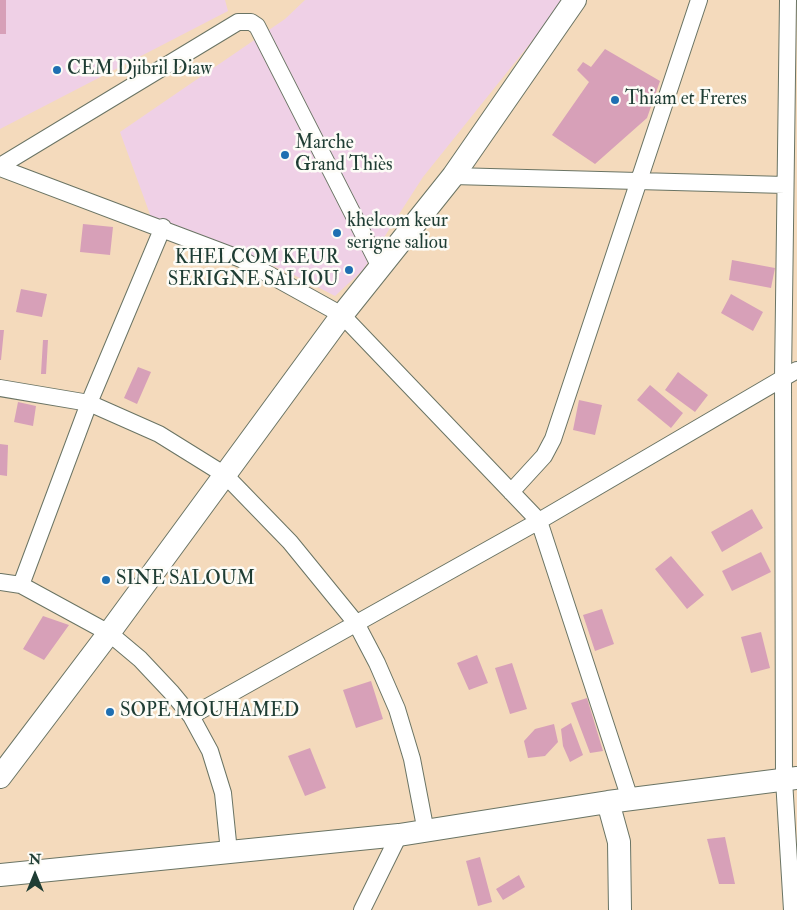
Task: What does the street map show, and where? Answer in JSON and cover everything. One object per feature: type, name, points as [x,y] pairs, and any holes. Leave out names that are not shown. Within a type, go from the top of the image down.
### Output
[{"type":"street","points":[[0,777],[109,633],[342,315],[381,269],[453,176],[575,0]]},
{"type":"street","points":[[511,492],[544,456],[553,439],[699,0]]},
{"type":"street","points":[[788,0],[785,185],[790,374],[792,910]]},
{"type":"street","points":[[0,167],[238,22],[251,22],[257,26],[381,269]]},
{"type":"street","points":[[0,167],[241,259],[342,315],[539,521],[630,799]]},
{"type":"street","points":[[453,176],[785,185]]},
{"type":"street","points":[[21,585],[89,403],[163,228]]},
{"type":"street","points":[[192,716],[539,521],[790,374]]},
{"type":"street","points":[[0,388],[89,403],[159,434],[225,475],[290,542],[356,624],[378,663],[397,709],[412,759],[426,832]]},
{"type":"street","points":[[0,582],[21,585],[109,633],[140,659],[192,716],[218,773],[223,794],[229,852]]},
{"type":"street","points":[[6,872],[399,836],[608,802],[791,779]]},
{"type":"street","points":[[608,802],[618,842],[620,910]]},
{"type":"street","points":[[362,910],[399,836]]},
{"type":"shaded area","name":"CEM Djibril Diaw","points":[[0,0],[225,0],[228,11],[0,129]]},
{"type":"shaded area","name":"Marche Grand Thiès","points":[[305,0],[565,0],[423,177],[363,270],[335,296],[288,272],[227,247],[152,220],[120,132],[285,19]]},
{"type":"building","points":[[0,0],[6,0],[6,34],[0,34]]},
{"type":"building","name":"Thiam et Freres","points":[[605,49],[660,81],[647,118],[595,164],[552,135],[589,82],[577,70],[583,62],[591,67]]},
{"type":"building","points":[[83,224],[113,227],[110,255],[80,252]]},
{"type":"building","points":[[732,260],[775,268],[771,288],[729,280]]},
{"type":"building","points":[[21,289],[47,294],[42,317],[16,312]]},
{"type":"building","points":[[731,294],[763,312],[753,331],[721,313]]},
{"type":"building","points":[[0,330],[4,330],[1,360],[0,360]]},
{"type":"building","points":[[43,340],[48,340],[46,374],[41,374]]},
{"type":"building","points":[[138,367],[151,372],[137,404],[124,398]]},
{"type":"building","points":[[678,372],[708,395],[695,412],[665,390]]},
{"type":"building","points":[[650,385],[683,413],[671,428],[637,400]]},
{"type":"building","points":[[579,400],[602,405],[595,435],[573,430]]},
{"type":"building","points":[[18,402],[36,406],[33,426],[14,422]]},
{"type":"building","points":[[0,444],[8,445],[7,476],[0,475]]},
{"type":"building","points":[[752,509],[763,528],[722,552],[711,532]]},
{"type":"building","points":[[761,552],[771,572],[732,591],[722,571]]},
{"type":"building","points":[[671,556],[704,595],[687,609],[655,569]]},
{"type":"building","points":[[602,609],[614,644],[595,651],[583,615]]},
{"type":"building","points":[[43,616],[69,625],[44,660],[23,649]]},
{"type":"building","points":[[761,632],[770,668],[751,673],[741,637]]},
{"type":"building","points":[[477,655],[488,683],[469,690],[457,663]]},
{"type":"building","points":[[512,663],[527,709],[510,714],[495,668]]},
{"type":"building","points":[[371,681],[383,719],[356,728],[343,690]]},
{"type":"building","points":[[587,698],[603,751],[590,753],[571,703]]},
{"type":"building","points":[[571,723],[583,755],[570,762],[563,746],[561,729]]},
{"type":"building","points":[[554,724],[558,742],[545,756],[528,758],[524,741],[535,729]]},
{"type":"building","points":[[310,748],[326,788],[305,796],[288,756]]},
{"type":"building","points":[[725,837],[735,884],[719,884],[707,839]]},
{"type":"building","points":[[480,857],[492,902],[478,906],[466,861]]},
{"type":"building","points":[[519,875],[525,887],[503,900],[496,889]]},
{"type":"place","name":"CEM Djibril Diaw","points":[[57,70]]},
{"type":"place","name":"Thiam et Freres","points":[[615,100]]},
{"type":"place","name":"Marche Grand Thiès","points":[[285,155]]},
{"type":"place","name":"khelcom keur serigne saliou","points":[[337,233]]},
{"type":"place","name":"KHELCOM KEUR SERIGNE SALIOU","points":[[349,270]]},
{"type":"place","name":"SINE SALOUM","points":[[106,580]]},
{"type":"place","name":"SOPE MOUHAMED","points":[[110,712]]}]
